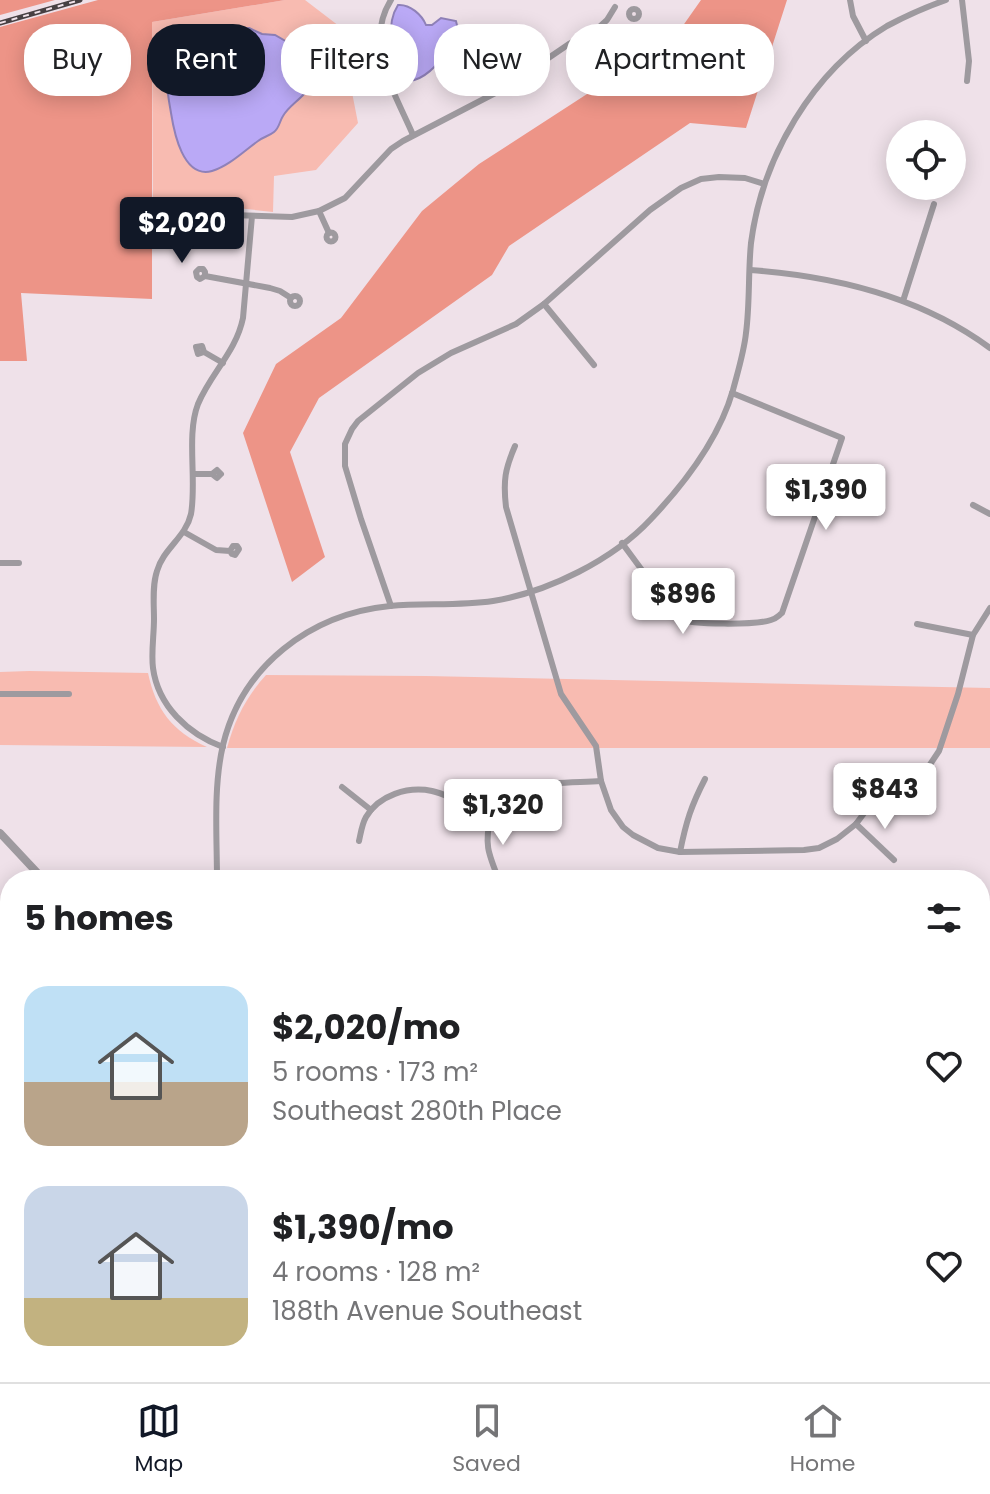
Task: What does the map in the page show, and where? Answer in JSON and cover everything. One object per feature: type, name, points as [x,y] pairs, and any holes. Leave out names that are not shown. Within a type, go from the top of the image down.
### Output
[{"type":"street","points":[[391,0],[381,24],[379,45],[384,66],[413,135]]},
{"type":"street","points":[[850,0],[853,16],[866,41]]},
{"type":"street","points":[[217,870],[217,794],[223,747],[235,713],[252,682],[281,651],[318,625],[339,617],[391,606],[462,605],[501,599],[567,577],[597,561],[649,522],[689,475],[723,417],[732,393],[746,336],[754,226],[764,184],[779,148],[819,86],[842,62],[887,27],[946,0]]},
{"type":"street","points":[[962,0],[969,61],[967,81]]},
{"type":"street","points":[[550,57],[596,30],[607,20],[614,3],[629,12]]},
{"type":"street","points":[[158,231],[229,215],[292,217],[319,211],[345,198],[391,149],[489,96]]},
{"type":"street","points":[[391,606],[345,466],[345,444],[352,429],[368,412],[418,373],[451,353],[516,324],[544,304],[650,210],[688,183],[731,177],[764,184]]},
{"type":"street","points":[[903,301],[934,204]]},
{"type":"street","points":[[319,211],[329,233]]},
{"type":"street","points":[[223,747],[190,730],[158,688],[153,665],[156,572],[184,532],[191,513],[197,406],[240,334],[252,216]]},
{"type":"street","points":[[750,270],[842,281],[903,301],[960,328],[990,348]]},
{"type":"street","points":[[205,276],[280,291],[291,298]]},
{"type":"street","points":[[544,304],[594,365]]},
{"type":"street","points":[[204,352],[223,363]]},
{"type":"street","points":[[622,543],[678,619],[692,623],[759,622],[774,619],[782,613],[842,438],[732,393]]},
{"type":"street","points":[[515,446],[503,483],[505,505],[561,694],[596,746],[601,781],[611,810],[623,827],[658,848],[680,852],[804,850],[833,842],[856,824],[876,797],[919,773],[934,760],[958,694],[973,635],[990,608]]},
{"type":"street","points":[[193,474],[212,474]]},
{"type":"street","points":[[973,505],[990,514]]},
{"type":"street","points":[[184,532],[210,548],[230,551]]},
{"type":"street","points":[[0,563],[19,563]]},
{"type":"street","points":[[917,624],[973,635]]},
{"type":"street","points":[[0,694],[69,694]]},
{"type":"street","points":[[680,852],[686,821],[705,779]]},
{"type":"street","points":[[495,870],[486,839],[491,815],[529,789],[601,781]]},
{"type":"street","points":[[342,787],[371,810]]},
{"type":"street","points":[[359,841],[362,824],[371,810],[378,802],[397,793],[433,791],[491,815]]},
{"type":"street","points":[[856,824],[894,860]]},
{"type":"street","points":[[0,833],[35,870]]},
{"type":"shaded area","points":[[0,0],[55,0],[0,15]]},
{"type":"shaded area","points":[[98,0],[285,0],[147,24],[147,96],[152,96],[152,299],[21,293],[27,361],[0,361],[0,27]]},
{"type":"shaded area","points":[[285,0],[305,0],[336,24],[281,24],[281,96],[353,96],[358,123],[316,170],[274,176],[273,212],[237,208],[153,224],[152,96],[265,96],[265,24],[152,22]]},
{"type":"shaded area","points":[[701,0],[787,0],[774,41],[774,24],[684,24]]},
{"type":"shaded area","points":[[398,5],[407,6],[426,25],[432,25],[441,18],[456,21],[457,24],[434,24],[434,67],[418,78],[418,24],[392,24]]},
{"type":"shaded area","points":[[265,34],[281,38],[281,96],[302,96],[285,113],[274,132],[224,166],[202,172],[187,161],[182,152],[168,97],[265,96]]},
{"type":"shaded area","points":[[584,96],[756,96],[746,128],[690,123],[509,246],[492,275],[319,398],[290,452],[325,557],[292,582],[243,433],[276,364],[341,318],[422,211],[479,164]]},
{"type":"shaded area","points":[[0,672],[148,673],[167,718],[184,734],[207,747],[0,745]]},
{"type":"shaded area","points":[[266,675],[990,688],[990,748],[227,748],[242,709]]},
{"type":"railway","points":[[0,23],[80,0]]}]
